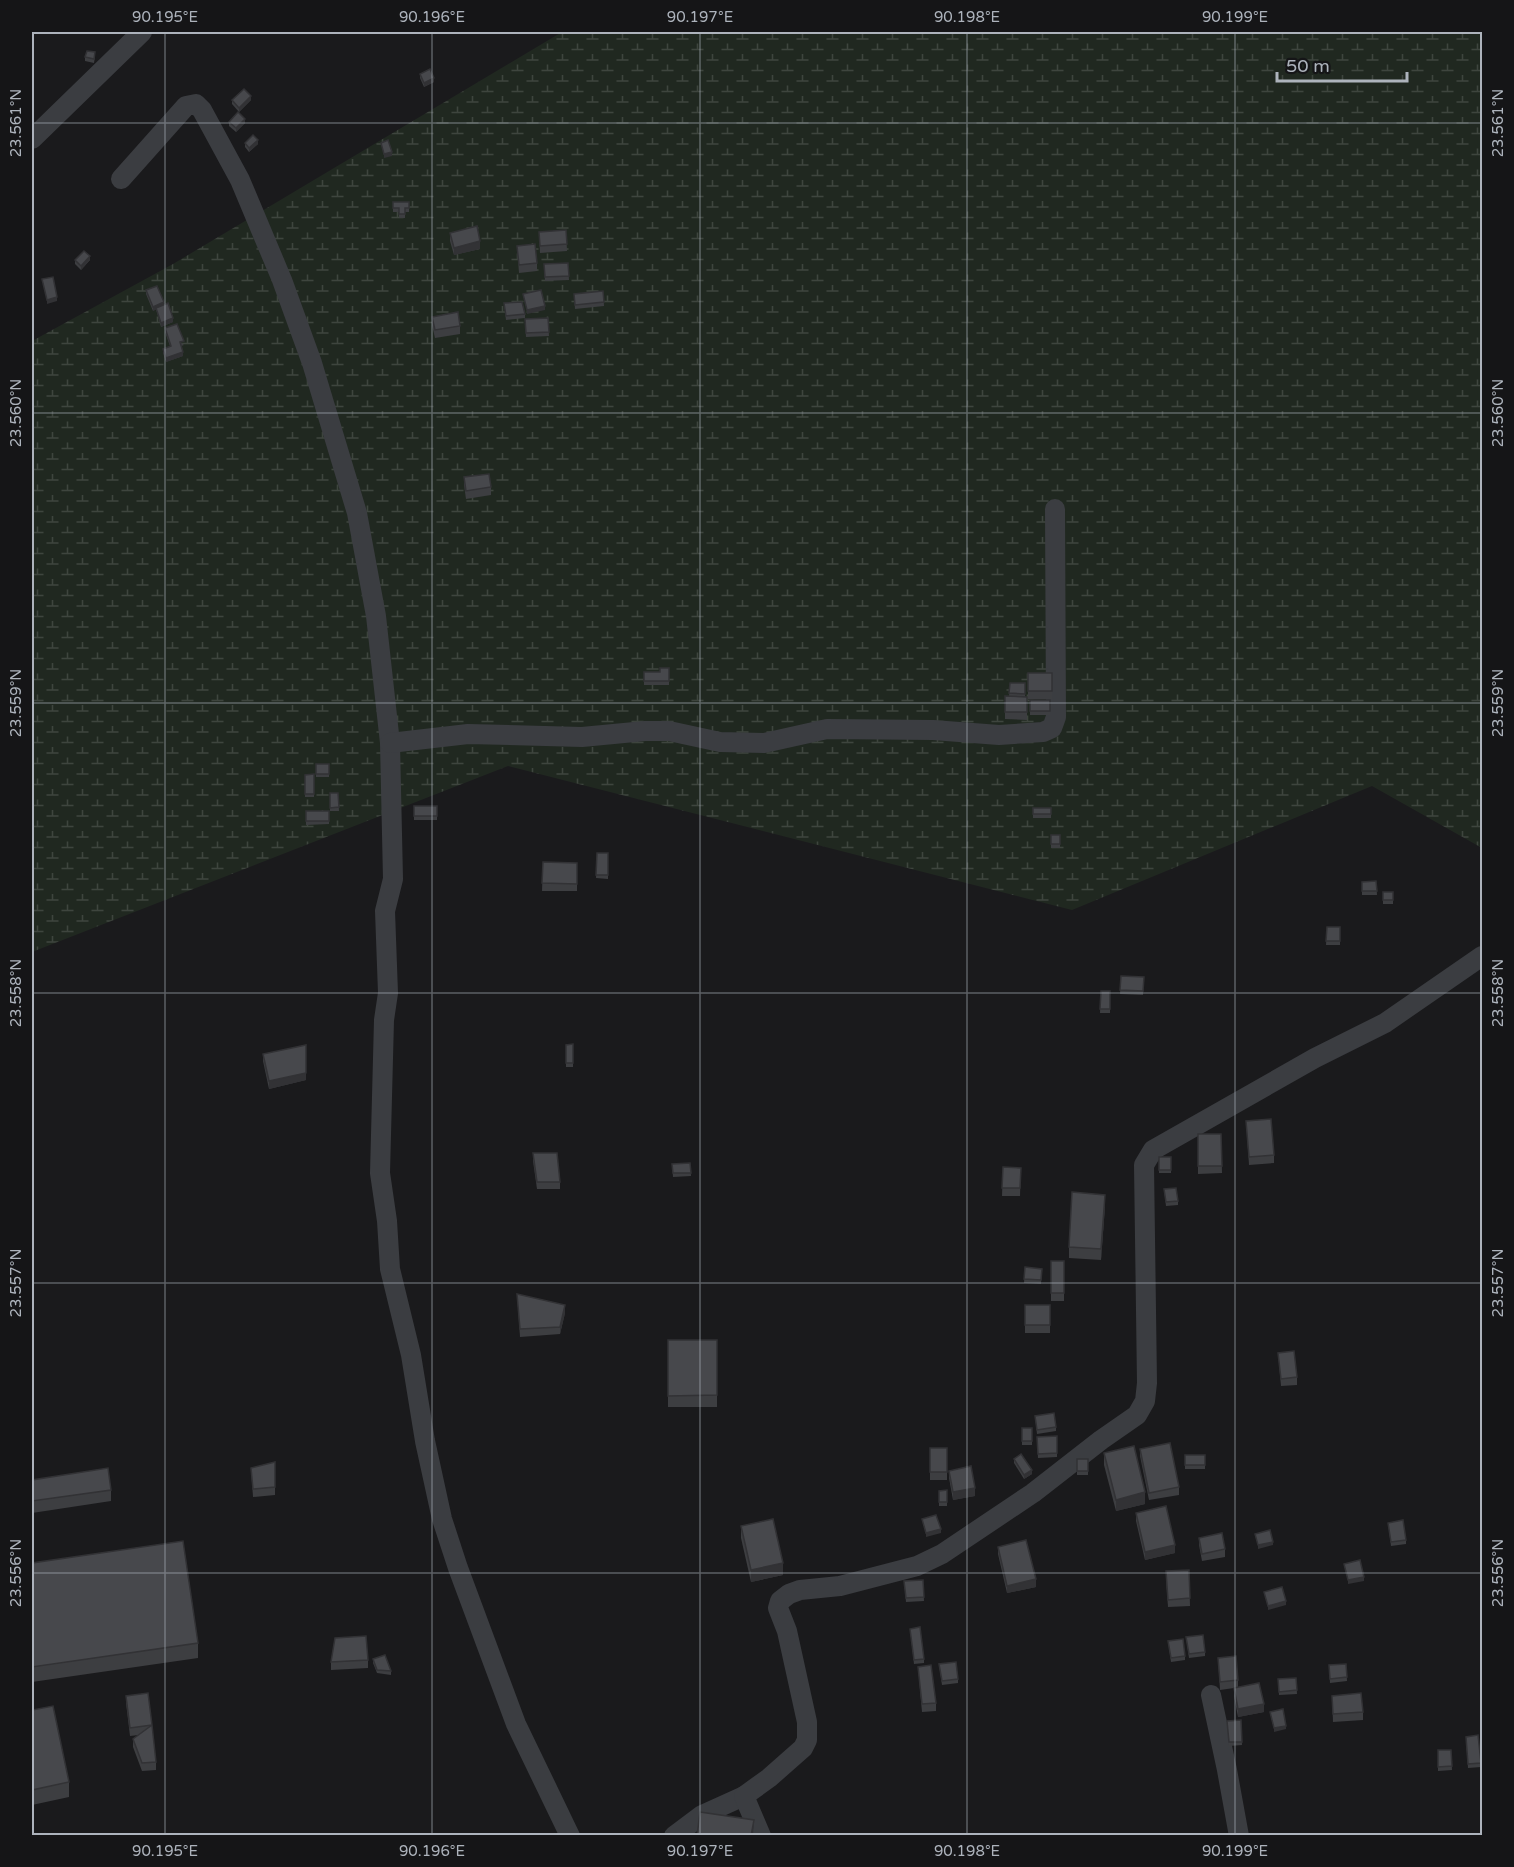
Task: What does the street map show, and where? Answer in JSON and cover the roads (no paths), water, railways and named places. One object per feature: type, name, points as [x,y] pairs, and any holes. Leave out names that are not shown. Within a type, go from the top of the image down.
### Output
[{"type":"street","points":[[32,139],[142,32]]},
{"type":"street","points":[[121,179],[183,110],[191,104],[196,104],[202,110],[240,180],[282,280],[312,363],[357,513],[376,616],[390,743],[393,879],[385,921],[388,993],[384,1020],[380,1173],[387,1221],[390,1269],[411,1355],[425,1441],[442,1519],[516,1724],[570,1836]]},
{"type":"street","points":[[390,743],[468,734],[582,737],[645,731],[669,731],[720,742],[764,743],[827,729],[850,728],[933,730],[999,735],[1043,732],[1052,728],[1056,717],[1055,509]]},
{"type":"street","points":[[674,1836],[702,1815],[744,1796],[803,1748],[807,1740],[807,1722],[787,1631],[778,1608],[780,1601],[800,1590],[840,1586],[917,1566],[942,1554],[1033,1493],[1142,1409],[1147,1383],[1144,1165],[1153,1150],[1315,1058],[1385,1023],[1482,956]]},
{"type":"street","points":[[1211,1695],[1239,1836]]},
{"type":"street","points":[[744,1796],[761,1836]]}]
